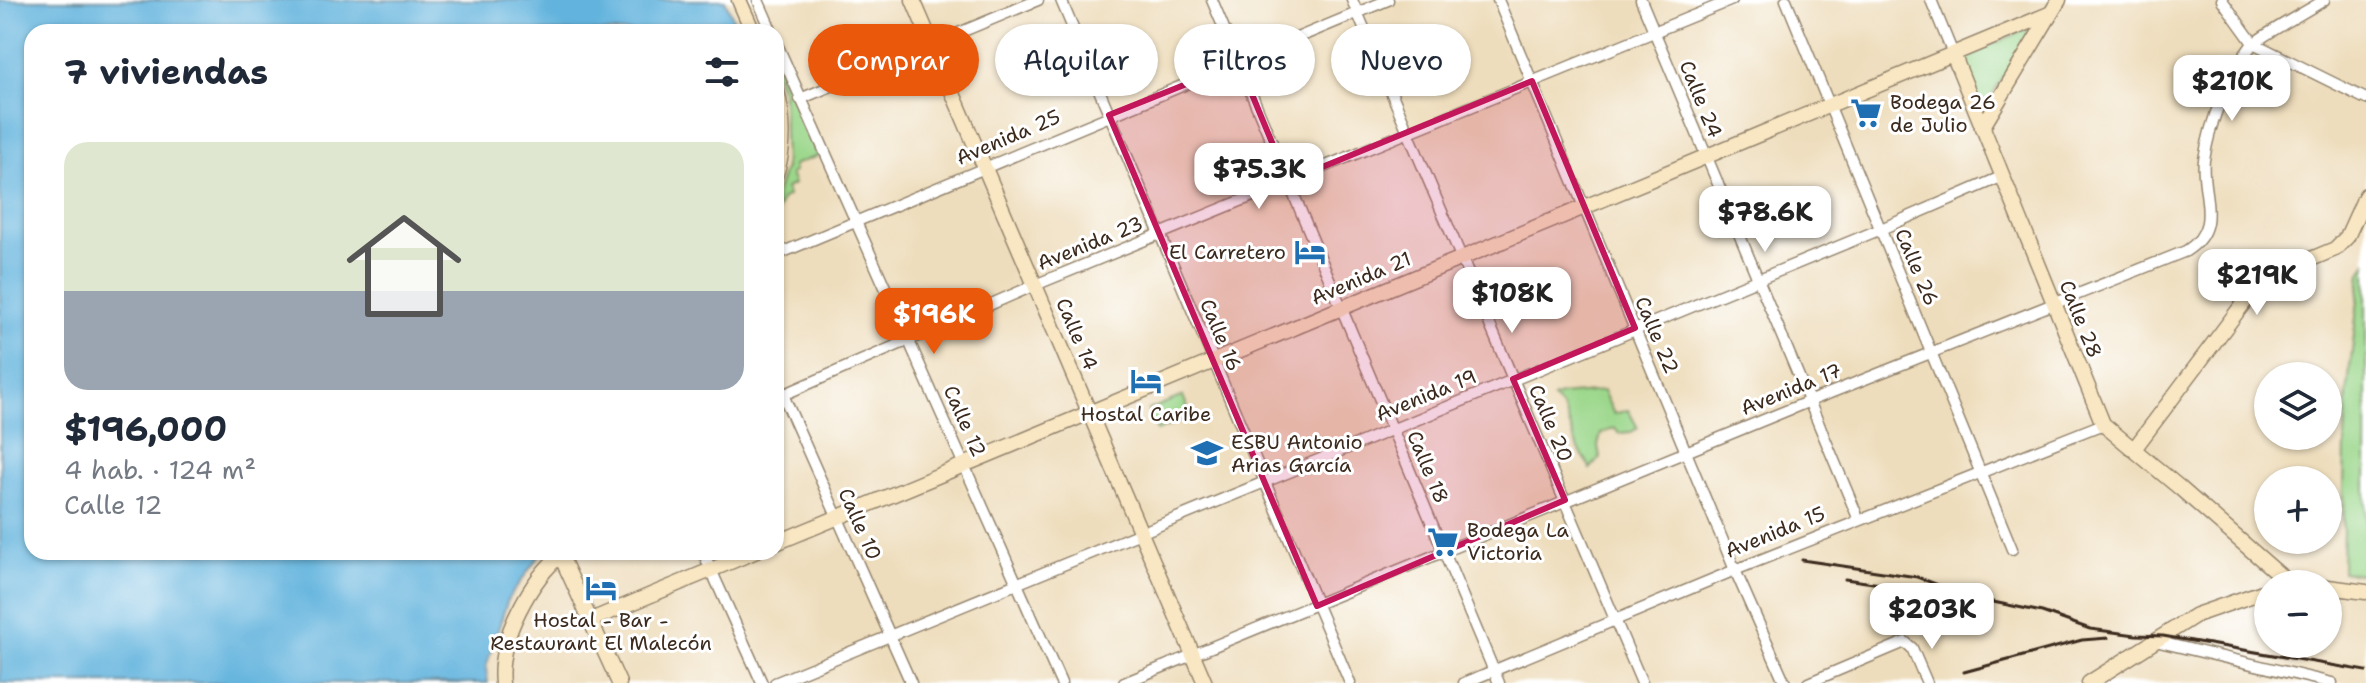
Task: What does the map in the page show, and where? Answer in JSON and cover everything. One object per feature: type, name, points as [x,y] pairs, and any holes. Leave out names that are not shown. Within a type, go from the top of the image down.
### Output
[{"type":"main road","points":[[739,0],[750,24]]},
{"type":"main road","name":"Calle 14","points":[[913,0],[923,24]]},
{"type":"main road","points":[[1982,128],[2059,0]]},
{"type":"main road","name":"Avenida 21","points":[[784,540],[2049,14]]},
{"type":"main road","name":"Calle 28","points":[[1953,54],[2103,424],[2254,553]]},
{"type":"main road","name":"Calle 14","points":[[953,96],[1205,683]]},
{"type":"main road","points":[[2134,449],[2261,280],[2335,249],[2347,237],[2366,195]]},
{"type":"main road","points":[[2255,554],[2261,570]]},
{"type":"main road","name":"Calle 28","points":[[2255,554],[2274,570]]},
{"type":"main road","points":[[502,683],[503,650],[521,607],[536,582],[556,560]]},
{"type":"main road","points":[[565,560],[619,683]]},
{"type":"main road","points":[[591,620],[735,560]]},
{"type":"main road","points":[[2342,589],[2366,592]]},
{"type":"main road","points":[[2089,683],[2196,615],[2254,594]]},
{"type":"street","points":[[758,0],[768,24]]},
{"type":"street","points":[[979,24],[1038,0]]},
{"type":"street","name":"Calle 16","points":[[1061,0],[1350,683]]},
{"type":"street","name":"Calle 18","points":[[1212,0],[1222,24]]},
{"type":"street","name":"Calle 20","points":[[1352,0],[1642,683]]},
{"type":"street","name":"Avenida 25","points":[[1315,30],[1388,0]]},
{"type":"street","name":"Calle 22","points":[[1498,0],[1785,683]]},
{"type":"street","name":"Calle 24","points":[[1641,0],[1859,520]]},
{"type":"street","name":"Avenida 23","points":[[784,395],[1035,285],[1732,0]]},
{"type":"street","name":"Calle 26","points":[[1786,0],[2012,549]]},
{"type":"street","name":"Calle 28","points":[[1931,0],[1953,54]]},
{"type":"street","points":[[2222,0],[2253,43],[2366,99]]},
{"type":"street","name":"Avenida 17","points":[[1124,683],[2197,244],[2204,234],[2209,204],[2204,164],[2209,137],[2225,90],[2253,43],[2324,0]]},
{"type":"street","name":"Calle 12","points":[[784,61],[1061,683]]},
{"type":"street","name":"Avenida 25","points":[[784,252],[1174,89]]},
{"type":"street","points":[[800,99],[808,96]]},
{"type":"street","name":"Calle 18","points":[[1253,96],[1499,683]]},
{"type":"street","name":"Avenida 19","points":[[775,683],[2001,177]]},
{"type":"street","name":"Calle 10","points":[[784,405],[911,683]]},
{"type":"street","name":"Avenida 15","points":[[1464,683],[1735,570],[2103,424]]},
{"type":"street","points":[[707,560],[762,683]]},
{"type":"street","points":[[2155,641],[2332,683]]},
{"type":"street","points":[[1808,683],[1905,642],[1912,648],[1927,683]]},
{"type":"highlighted area","points":[[1239,63],[1288,181],[1532,81],[1635,328],[1513,379],[1565,500],[1317,606],[1109,115]]},
{"type":"green space","points":[[2026,30],[2030,33],[1990,99],[1985,102],[1977,98],[1960,58]]},
{"type":"green space","points":[[784,78],[818,156],[793,165],[794,172],[790,174],[794,184],[786,188],[788,196],[784,198]]},
{"type":"green space","points":[[2366,264],[2366,575],[2342,571],[2346,404],[2361,273]]},
{"type":"green space","points":[[1603,391],[1614,414],[1628,410],[1638,428],[1619,433],[1614,428],[1601,434],[1598,446],[1600,457],[1590,469],[1576,444],[1567,416],[1553,398]]},
{"type":"green space","points":[[1183,396],[1191,416],[1157,431],[1148,410]]},
{"type":"water","points":[[0,0],[725,0],[736,24],[24,24],[24,560],[536,560],[508,599],[486,667],[488,683],[0,683]]},
{"type":"railway","points":[[1802,560],[1917,577],[1938,585]]},
{"type":"railway","points":[[1845,579],[1964,596],[2042,612],[2090,629],[2163,636],[2366,671]]},
{"type":"railway","points":[[1964,672],[2082,640],[2108,638]]},
{"type":"place","name":"Bodega 26 de Julio","points":[[1866,113]]},
{"type":"place","name":"El Carretero","points":[[1310,252]]},
{"type":"place","name":"Hostal Caribe","points":[[1146,381]]},
{"type":"place","name":"ESBU Antonio Arias García","points":[[1207,453]]},
{"type":"place","name":"Bodega La Victoria","points":[[1443,542]]},
{"type":"place","name":"Hostal - Bar - Restaurant El Malecón","points":[[601,588]]}]
